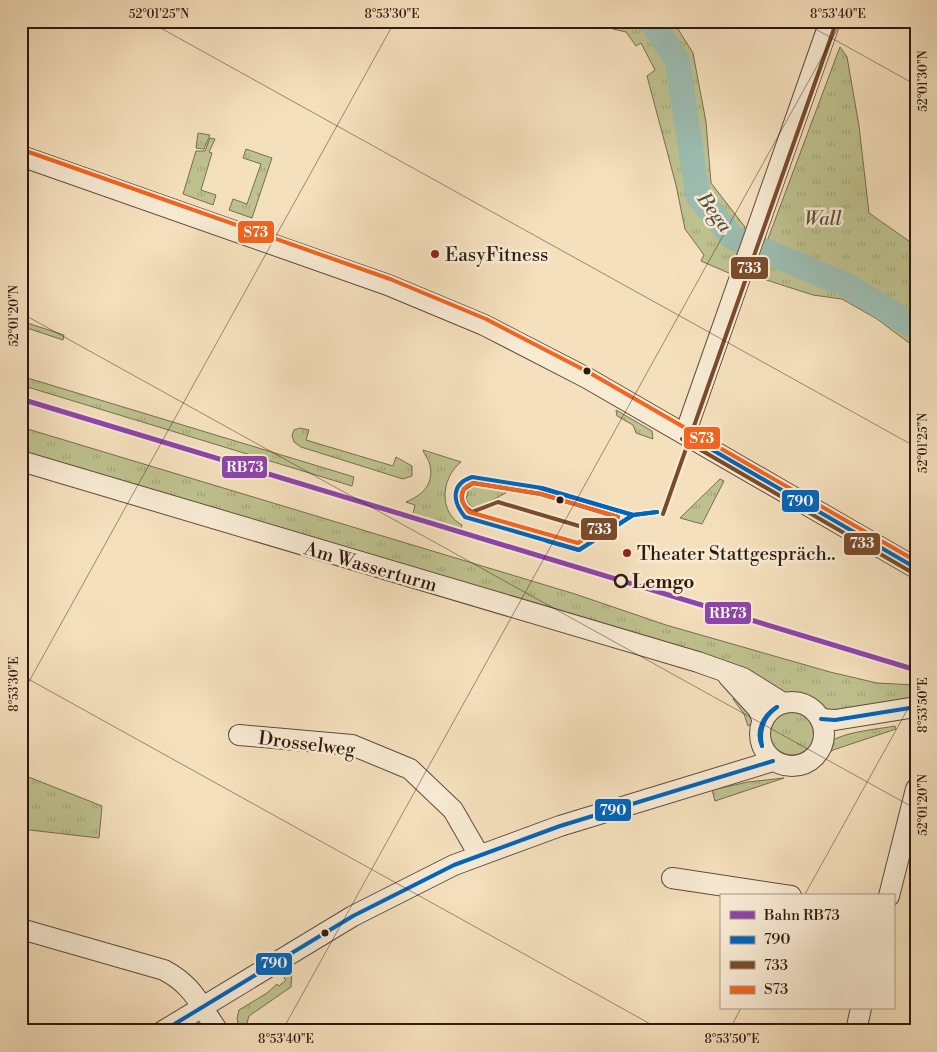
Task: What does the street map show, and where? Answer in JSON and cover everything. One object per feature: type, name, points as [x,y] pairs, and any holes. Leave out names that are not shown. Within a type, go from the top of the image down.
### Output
[{"type":"street","points":[[685,434],[830,21]]},
{"type":"street","points":[[21,156],[422,298],[541,354],[685,434],[916,568]]},
{"type":"street","name":"Am Wasserturm","points":[[21,461],[720,670],[749,681],[783,703]]},
{"type":"street","name":"Am Wasserturm","points":[[720,670],[758,709],[761,730]]},
{"type":"street","points":[[704,782],[746,754],[761,730],[768,713],[783,703],[805,704],[814,710],[823,728],[822,749],[815,758],[806,764],[795,767],[784,766],[773,761],[763,749],[761,730]]},
{"type":"street","points":[[823,728],[836,720],[916,707]]},
{"type":"street","points":[[823,728],[872,726],[916,720]]},
{"type":"street","name":"Drosselweg","points":[[239,735],[352,745],[410,769],[453,810],[479,855]]},
{"type":"street","points":[[163,1031],[353,916],[454,864],[560,826],[773,761]]},
{"type":"street","points":[[890,894],[916,789]]},
{"type":"street","points":[[672,878],[778,894]]},
{"type":"street","points":[[21,929],[164,970],[181,979],[188,986],[218,1031]]},
{"type":"street","points":[[856,1031],[861,1010]]},
{"type":"green space","points":[[599,21],[673,21],[693,53],[706,122],[711,183],[745,227],[731,274],[701,261],[704,255],[685,229],[676,185],[647,76],[655,70],[641,43],[636,46],[626,32],[613,29]]},
{"type":"green space","name":"Wall","points":[[840,47],[847,57],[859,126],[869,213],[916,246],[916,348],[877,319],[842,299],[813,295],[754,276]]},
{"type":"green space","points":[[198,133],[210,135],[204,149],[196,148]]},
{"type":"green space","points":[[210,138],[215,139],[209,152],[212,153],[201,190],[216,195],[213,205],[183,194],[196,151],[205,151]]},
{"type":"green space","points":[[246,149],[272,158],[252,218],[229,210],[233,199],[247,204],[261,164],[243,158]]},
{"type":"green space","points":[[21,321],[64,335],[63,340],[21,326]]},
{"type":"green space","points":[[21,376],[354,477],[352,486],[21,385]]},
{"type":"green space","points":[[616,410],[652,431],[653,439],[636,433],[633,425],[617,416]]},
{"type":"green space","points":[[21,427],[575,594],[666,625],[830,672],[877,683],[916,685],[916,703],[822,711],[804,697],[784,695],[164,494],[21,451]]},
{"type":"green space","points":[[300,428],[309,430],[306,440],[393,466],[396,457],[412,466],[412,476],[403,479],[301,447],[294,442],[292,435],[294,430]]},
{"type":"green space","points":[[423,450],[461,462],[449,477],[445,495],[449,512],[462,525],[461,529],[413,514],[415,505],[406,502],[426,488],[430,478],[429,463]]},
{"type":"green space","points":[[720,479],[724,481],[702,524],[680,518]]},
{"type":"green space","points":[[475,487],[513,489],[478,508],[471,507],[466,499],[469,489]]},
{"type":"green space","points":[[738,693],[755,722],[748,726],[744,714],[733,699]]},
{"type":"green space","points":[[792,711],[804,715],[810,721],[814,733],[810,745],[804,751],[792,755],[780,751],[774,745],[770,733],[774,721],[780,715]]},
{"type":"green space","points":[[895,726],[896,729],[833,750],[806,769],[793,770],[812,764],[833,740],[850,734]]},
{"type":"green space","points":[[777,770],[793,770],[766,772]]},
{"type":"green space","points":[[21,774],[102,806],[99,838],[21,829]]},
{"type":"green space","points":[[784,778],[715,801],[712,790],[748,782]]},
{"type":"green space","points":[[292,970],[291,987],[249,1016],[247,1023],[239,1029],[237,1018],[239,1010],[267,993],[277,984],[279,986],[286,980],[284,978]]},
{"type":"waterway","name":"Bega","points":[[651,21],[677,60],[698,196],[732,237],[848,286],[916,328]]},
{"type":"rail line","name":"RB73","points":[[21,399],[916,670]]},
{"type":"transit line","name":"733","points":[[663,514],[836,23]]},
{"type":"transit line","name":"S73","points":[[23,150],[390,279],[486,319],[590,373],[916,561]]},
{"type":"transit line","name":"790","points":[[685,434],[916,568]]},
{"type":"transit line","name":"733","points":[[682,439],[913,573]]},
{"type":"transit line","name":"790","points":[[472,477],[542,488],[633,515],[579,550],[465,517],[458,505],[456,494],[460,484],[472,477]]},
{"type":"transit line","name":"733","points":[[473,483],[541,494],[618,517],[596,531],[498,502],[472,512],[464,505],[462,496],[464,489],[473,483]]},
{"type":"transit line","name":"S73","points":[[473,483],[541,494],[618,517],[578,543],[469,512],[462,500],[462,492],[473,483]]},
{"type":"transit line","name":"790","points":[[540,488],[633,515],[657,512]]},
{"type":"transit line","name":"790","points":[[547,541],[579,550],[633,515],[657,512]]},
{"type":"transit line","name":"790","points":[[762,746],[760,729],[768,714],[777,707]]},
{"type":"transit line","name":"790","points":[[762,746],[762,729],[766,719],[777,707]]},
{"type":"transit line","name":"790","points":[[821,719],[835,720],[916,707]]},
{"type":"transit line","name":"790","points":[[163,1031],[353,916],[454,865],[560,826],[773,761]]},
{"type":"place","name":"EasyFitness","points":[[435,254]]},
{"type":"place","name":"Theater Stattgespräch..","points":[[627,553]]},
{"type":"place","name":"Lemgo","points":[[621,581]]}]
